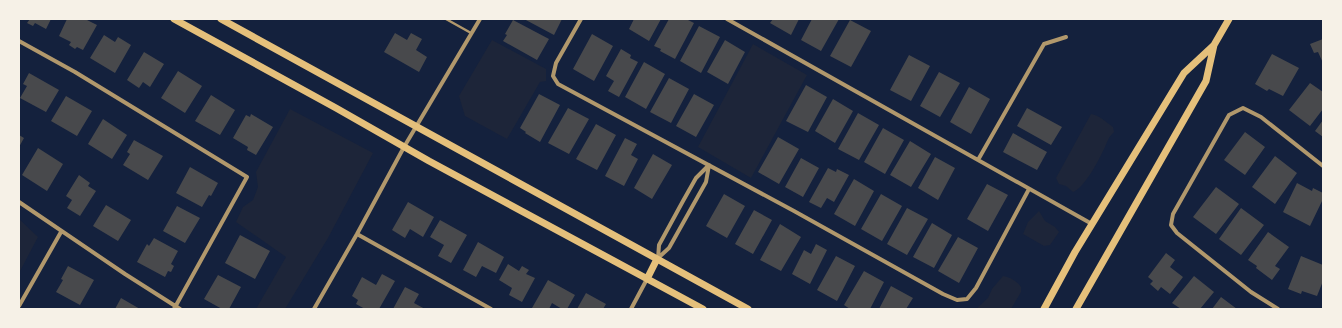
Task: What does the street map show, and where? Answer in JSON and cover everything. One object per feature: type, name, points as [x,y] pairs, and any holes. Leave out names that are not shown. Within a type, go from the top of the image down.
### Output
[{"type":"main road","points":[[174,19],[404,147],[703,309]]},
{"type":"main road","points":[[222,19],[748,309]]},
{"type":"main road","points":[[1044,309],[1075,252],[1184,73],[1214,45],[1229,19]]},
{"type":"main road","points":[[1076,309],[1206,81],[1214,45]]},
{"type":"main road","points":[[647,279],[658,259]]},
{"type":"street","points":[[314,309],[404,147],[480,19]]},
{"type":"street","points":[[581,19],[556,63],[553,76],[558,84],[943,294],[957,300],[967,299],[976,288],[1029,189]]},
{"type":"street","points":[[727,19],[1092,224]]},
{"type":"street","points":[[978,160],[1044,44],[1066,37]]},
{"type":"street","points":[[19,41],[75,72],[247,178],[175,308]]},
{"type":"street","points":[[1278,309],[1251,292],[1177,233],[1171,225],[1173,214],[1229,115],[1243,108],[1261,117],[1323,166]]},
{"type":"street","points":[[658,259],[659,245],[696,178],[709,165]]},
{"type":"street","points":[[658,259],[669,248],[706,182],[709,165]]},
{"type":"street","points":[[19,202],[61,232],[175,308],[180,309]]},
{"type":"street","points":[[679,209],[688,215]]},
{"type":"street","points":[[19,306],[61,232]]},
{"type":"street","points":[[357,234],[491,309]]},
{"type":"street","points":[[631,309],[647,279]]},
{"type":"lane","points":[[446,19],[472,34]]},
{"type":"shaded area","points":[[492,40],[546,69],[546,81],[540,82],[507,139],[465,116],[459,96]]},
{"type":"shaded area","points":[[753,44],[807,75],[751,178],[698,147]]},
{"type":"shaded area","points":[[290,109],[373,153],[328,238],[285,309],[256,309],[286,257],[236,222],[243,207],[253,200],[258,187],[256,172]]},
{"type":"shaded area","points":[[1091,114],[1100,117],[1113,127],[1114,132],[1108,139],[1101,156],[1090,174],[1082,185],[1073,192],[1066,186],[1059,184],[1056,178]]},
{"type":"shaded area","points":[[1039,211],[1045,221],[1055,227],[1059,232],[1050,245],[1044,246],[1023,234],[1028,222]]},
{"type":"shaded area","points":[[19,219],[38,237],[19,273]]},
{"type":"shaded area","points":[[1003,276],[1013,280],[1021,287],[1021,292],[1011,309],[976,309],[988,298],[992,289]]},
{"type":"building","points":[[30,19],[51,19],[46,29],[35,23],[33,26],[27,23]]},
{"type":"building","points":[[67,19],[85,19],[97,25],[83,50],[77,47],[75,49],[69,45],[71,42],[59,36]]},
{"type":"building","points":[[524,19],[562,19],[554,35]]},
{"type":"building","points":[[634,19],[661,19],[649,41],[629,29]]},
{"type":"building","points":[[669,19],[686,19],[694,23],[675,59],[654,46]]},
{"type":"building","points":[[773,19],[799,19],[791,35],[770,23]]},
{"type":"building","points":[[812,19],[839,19],[821,51],[801,40]]},
{"type":"building","points":[[513,20],[549,39],[537,60],[503,41],[507,35],[505,34]]},
{"type":"building","points":[[850,20],[871,31],[851,67],[830,56]]},
{"type":"building","points":[[699,26],[720,37],[701,73],[680,61]]},
{"type":"building","points":[[395,33],[407,40],[411,33],[422,39],[416,50],[427,57],[419,72],[384,52]]},
{"type":"building","points":[[592,34],[613,46],[594,81],[573,69]]},
{"type":"building","points":[[104,35],[115,42],[118,37],[131,45],[115,73],[90,58]]},
{"type":"building","points":[[1323,39],[1323,63],[1318,52],[1314,53],[1310,44]]},
{"type":"building","points":[[725,40],[745,52],[728,84],[707,72]]},
{"type":"building","points":[[621,49],[631,55],[630,58],[638,62],[619,97],[608,91],[614,81],[606,76]]},
{"type":"building","points":[[144,52],[164,64],[150,87],[143,82],[139,88],[127,80]]},
{"type":"building","points":[[1272,54],[1299,68],[1283,96],[1269,89],[1267,91],[1255,84]]},
{"type":"building","points":[[909,55],[930,66],[911,101],[890,90]]},
{"type":"building","points":[[644,62],[665,74],[646,109],[625,97]]},
{"type":"building","points":[[178,71],[202,86],[185,113],[161,98]]},
{"type":"building","points":[[939,72],[960,83],[940,117],[920,106]]},
{"type":"building","points":[[29,73],[59,90],[46,112],[20,98],[27,86],[23,84]]},
{"type":"building","points":[[669,78],[689,89],[671,123],[650,112]]},
{"type":"building","points":[[1310,83],[1323,92],[1323,109],[1310,126],[1289,110]]},
{"type":"building","points":[[806,85],[827,97],[808,132],[786,121]]},
{"type":"building","points":[[969,87],[990,99],[971,134],[950,122]]},
{"type":"building","points":[[539,94],[560,105],[540,142],[525,133],[526,132],[520,128]]},
{"type":"building","points":[[694,94],[714,105],[696,137],[676,126]]},
{"type":"building","points":[[211,95],[235,110],[220,135],[195,121]]},
{"type":"building","points":[[66,96],[92,111],[77,136],[51,121]]},
{"type":"building","points":[[833,99],[853,111],[835,143],[815,131]]},
{"type":"building","points":[[568,108],[589,119],[569,154],[548,143]]},
{"type":"building","points":[[1027,108],[1062,127],[1051,145],[1017,126]]},
{"type":"building","points":[[858,113],[879,125],[859,160],[838,149]]},
{"type":"building","points":[[251,114],[273,127],[256,155],[247,150],[248,147],[233,138],[246,115],[250,117]]},
{"type":"building","points":[[103,119],[127,135],[112,159],[88,144]]},
{"type":"building","points":[[1323,120],[1323,137],[1315,131]]},
{"type":"building","points":[[596,124],[616,135],[597,170],[576,159]]},
{"type":"building","points":[[883,128],[904,140],[885,174],[864,162]]},
{"type":"building","points":[[1245,132],[1265,147],[1245,175],[1224,160]]},
{"type":"building","points":[[1013,133],[1047,152],[1037,170],[1003,152]]},
{"type":"building","points":[[19,135],[24,138],[19,147]]},
{"type":"building","points":[[778,137],[799,149],[779,184],[758,172]]},
{"type":"building","points":[[625,138],[637,144],[631,155],[638,159],[624,186],[605,176]]},
{"type":"building","points":[[134,140],[163,156],[148,180],[123,165],[130,154],[127,152]]},
{"type":"building","points":[[910,141],[931,154],[911,187],[890,175]]},
{"type":"building","points":[[38,148],[63,164],[47,191],[22,175]]},
{"type":"building","points":[[653,154],[672,165],[652,199],[634,188]]},
{"type":"building","points":[[1275,156],[1297,173],[1275,204],[1252,187]]},
{"type":"building","points":[[935,157],[955,168],[938,200],[918,188]]},
{"type":"building","points":[[801,158],[819,168],[803,197],[785,187]]},
{"type":"building","points":[[190,167],[218,183],[211,196],[209,195],[202,207],[176,193]]},
{"type":"building","points":[[828,168],[836,172],[837,169],[849,175],[834,202],[827,198],[821,208],[809,202]]},
{"type":"building","points":[[79,175],[90,183],[88,186],[96,191],[80,216],[67,208],[72,200],[66,196]]},
{"type":"building","points":[[854,179],[874,191],[855,226],[834,214]]},
{"type":"building","points":[[1297,183],[1312,191],[1313,188],[1323,193],[1323,199],[1310,226],[1283,212]]},
{"type":"building","points":[[987,184],[1008,195],[988,231],[967,219]]},
{"type":"building","points":[[1216,187],[1239,204],[1216,234],[1193,217]]},
{"type":"building","points":[[724,194],[745,206],[727,238],[706,226]]},
{"type":"building","points":[[881,194],[902,206],[882,241],[861,229]]},
{"type":"building","points":[[408,202],[434,217],[423,237],[410,229],[405,238],[392,230]]},
{"type":"building","points":[[106,205],[131,220],[118,241],[93,226]]},
{"type":"building","points":[[177,206],[200,218],[185,243],[163,231]]},
{"type":"building","points":[[907,208],[928,219],[907,255],[887,244]]},
{"type":"building","points":[[1241,208],[1264,225],[1241,255],[1219,239]]},
{"type":"building","points":[[754,210],[772,220],[753,254],[735,244]]},
{"type":"building","points":[[440,220],[467,235],[451,263],[438,256],[444,245],[430,237]]},
{"type":"building","points":[[932,223],[952,235],[934,268],[913,257]]},
{"type":"building","points":[[780,224],[801,237],[781,271],[760,260]]},
{"type":"building","points":[[1268,232],[1289,247],[1275,266],[1280,269],[1272,280],[1248,260]]},
{"type":"building","points":[[240,235],[270,251],[255,279],[225,263]]},
{"type":"building","points":[[958,237],[978,248],[959,283],[938,271]]},
{"type":"building","points":[[154,238],[178,251],[171,264],[174,266],[171,272],[168,271],[165,277],[137,262],[147,244],[149,246]]},
{"type":"building","points":[[478,242],[504,257],[496,273],[482,266],[476,277],[463,270]]},
{"type":"building","points":[[816,244],[827,250],[810,284],[792,274],[804,250],[811,254]]},
{"type":"building","points":[[1166,253],[1175,260],[1170,267],[1183,277],[1170,294],[1161,287],[1158,291],[1150,284],[1153,281],[1148,277]]},
{"type":"building","points":[[836,256],[855,266],[837,301],[817,290]]},
{"type":"building","points":[[1301,256],[1323,265],[1323,281],[1317,296],[1302,291],[1301,294],[1288,289]]},
{"type":"building","points":[[508,264],[519,271],[522,266],[529,270],[526,274],[535,278],[522,302],[509,295],[512,288],[499,280]]},
{"type":"building","points":[[68,266],[94,280],[80,305],[56,292],[63,280],[61,279]]},
{"type":"building","points":[[864,271],[884,282],[870,309],[850,309],[844,305]]},
{"type":"building","points":[[382,274],[395,281],[379,309],[365,309],[356,304],[358,300],[352,296],[362,277],[376,285]]},
{"type":"building","points":[[218,275],[241,287],[229,309],[222,309],[204,299]]},
{"type":"building","points":[[1194,276],[1214,292],[1200,309],[1181,309],[1172,303]]},
{"type":"building","points":[[548,280],[575,295],[567,309],[562,309],[552,303],[549,309],[532,308]]},
{"type":"building","points":[[891,286],[913,298],[906,309],[879,309]]},
{"type":"building","points":[[405,287],[419,294],[414,303],[425,309],[393,309]]},
{"type":"building","points":[[586,293],[606,304],[603,309],[577,309]]},
{"type":"building","points":[[1221,297],[1237,309],[1212,309]]},
{"type":"building","points":[[121,298],[140,309],[115,309]]}]
